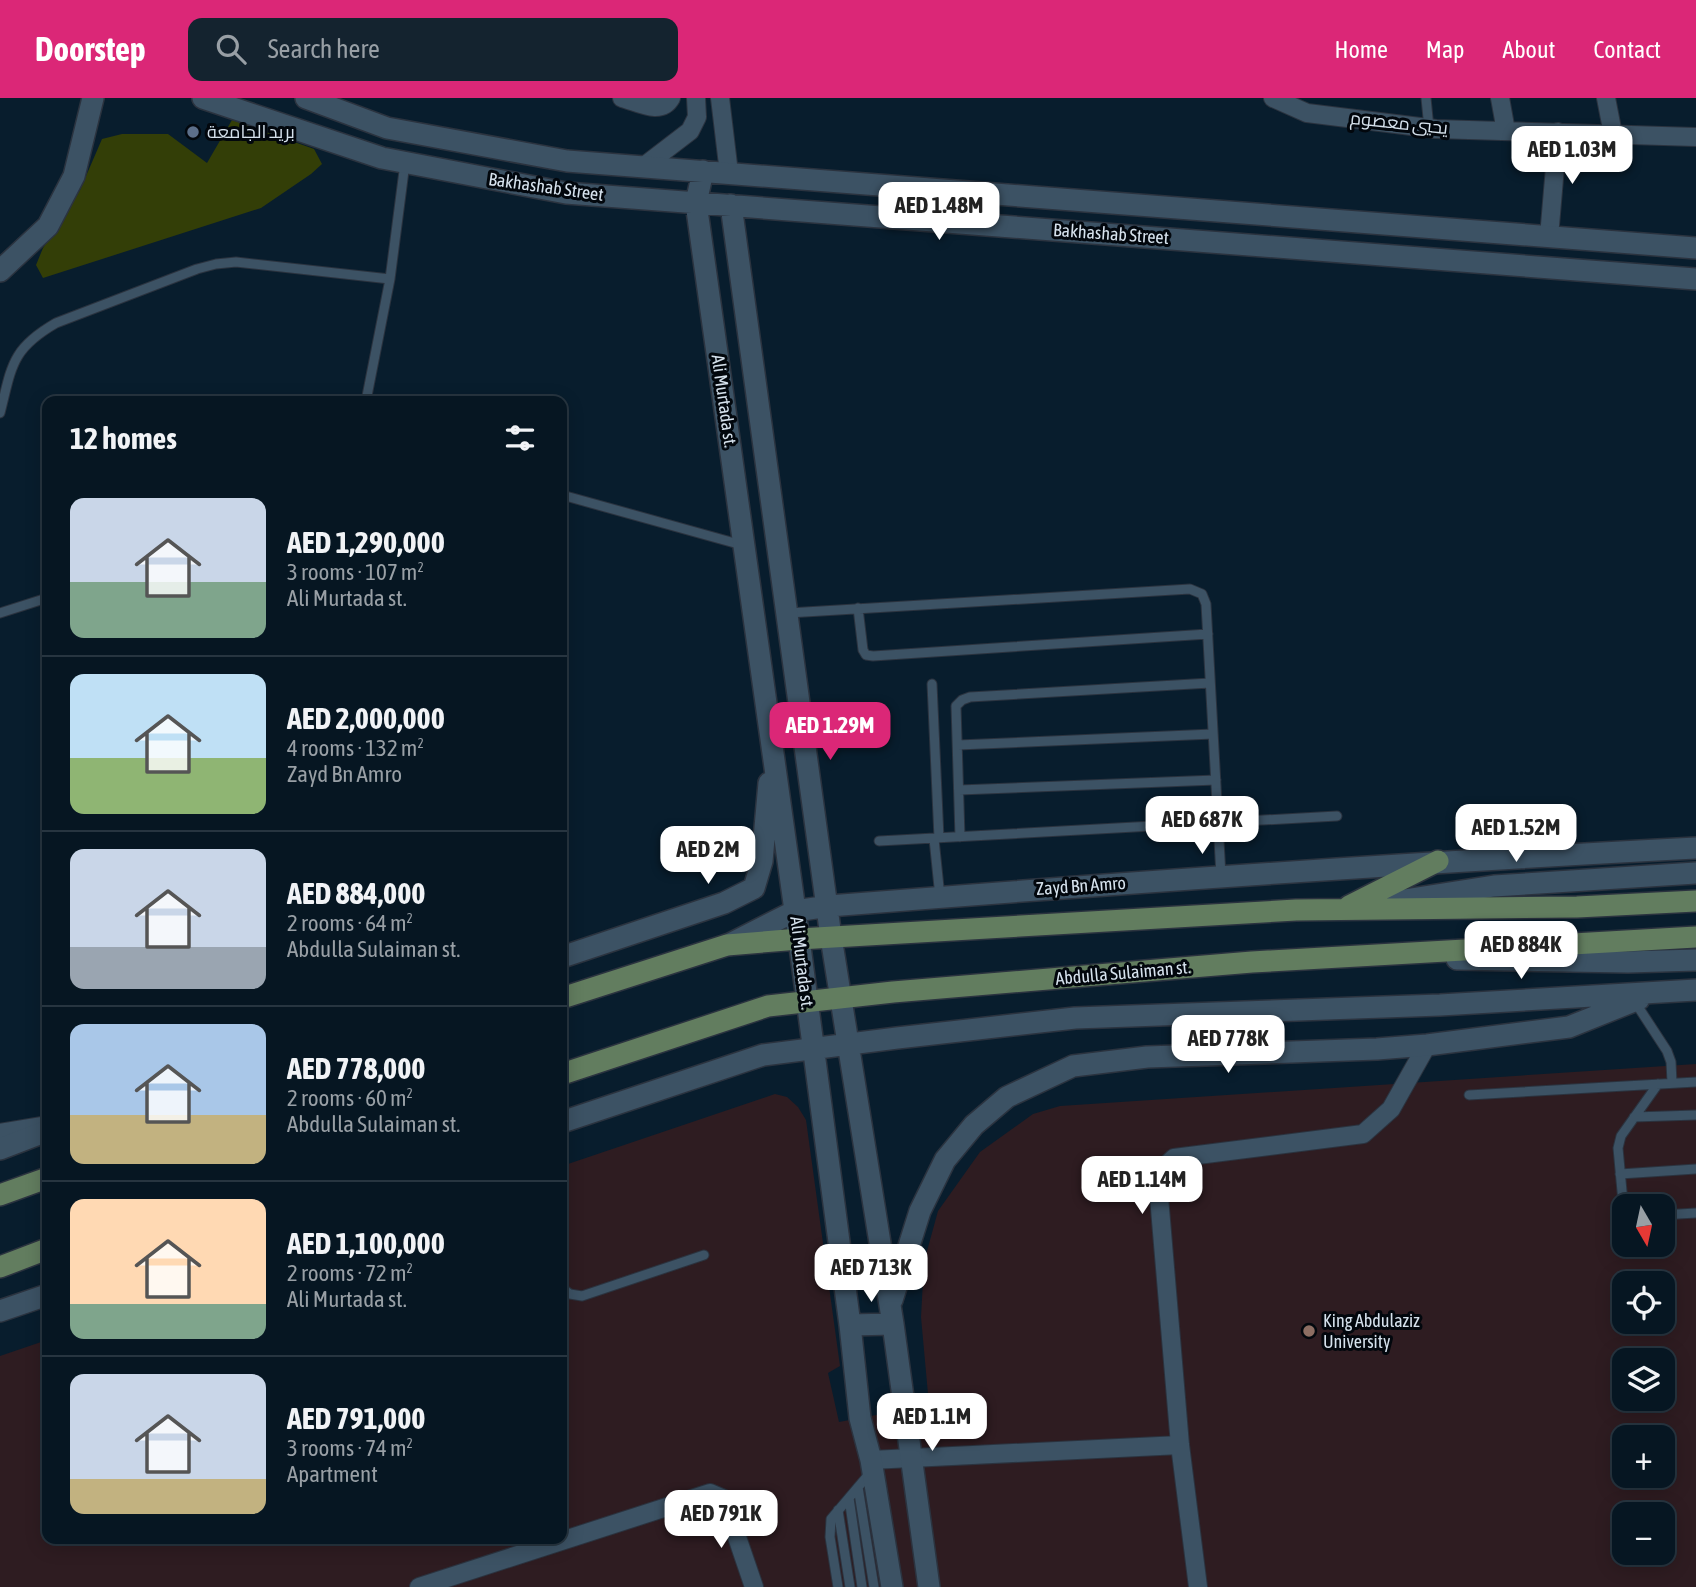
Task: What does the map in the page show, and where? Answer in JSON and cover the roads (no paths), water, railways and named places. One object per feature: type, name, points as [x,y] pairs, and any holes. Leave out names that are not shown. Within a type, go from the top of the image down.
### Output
[{"type":"main road","points":[[0,271],[48,226],[74,176],[93,98]]},
{"type":"main road","name":"Bakhashab Street","points":[[203,98],[382,158],[566,193],[1696,279]]},
{"type":"main road","name":"Bakhashab Street","points":[[306,98],[387,128],[567,160],[1696,248]]},
{"type":"main road","name":"Ali Murtada st.","points":[[703,171],[696,203],[814,1050],[860,1418],[872,1464],[892,1587]]},
{"type":"main road","name":"Ali Murtada st.","points":[[731,205],[829,906],[831,937],[891,1315],[929,1587]]},
{"type":"main road","points":[[567,955],[724,903],[754,888],[762,861],[772,746]]},
{"type":"main road","name":"Zayd Bn Amro","points":[[727,946],[795,911],[829,906],[1438,861],[1696,848]]},
{"type":"main road","points":[[1342,909],[1438,861]]},
{"type":"main road","points":[[1342,909],[1494,886],[1696,873]]},
{"type":"main road","points":[[567,996],[727,946],[799,939],[1342,909],[1577,907],[1696,901]]},
{"type":"main road","name":"Abdulla Sulaiman st.","points":[[567,1072],[768,1006],[1238,963],[1696,937]]},
{"type":"main road","points":[[1346,957],[1628,962],[1696,960]]},
{"type":"main road","points":[[567,1120],[763,1055],[1075,1018],[1633,997],[1657,992],[1696,990]]},
{"type":"main road","points":[[850,1325],[891,1315],[920,1211],[946,1160],[974,1125],[1007,1097],[1073,1066],[1147,1057],[1427,1045],[1569,1027],[1633,997]]},
{"type":"main road","points":[[0,1149],[42,1133]]},
{"type":"main road","points":[[0,1195],[42,1180]]},
{"type":"main road","points":[[0,1267],[42,1252]]},
{"type":"main road","points":[[0,1311],[42,1297]]},
{"type":"street","points":[[622,98],[659,108],[665,106],[671,98]]},
{"type":"street","points":[[643,167],[690,131],[697,117],[696,98]]},
{"type":"street","points":[[720,98],[729,173]]},
{"type":"street","name":"يحيي معصوم","points":[[1273,98],[1307,113],[1429,128],[1696,136]]},
{"type":"street","points":[[1500,98],[1507,131]]},
{"type":"street","points":[[1606,98],[1613,134]]},
{"type":"street","points":[[1549,237],[1558,132]]},
{"type":"street","points":[[1198,1587],[1180,1445],[1158,1185],[1160,1171],[1174,1158],[1363,1134],[1391,1109],[1427,1045]]},
{"type":"street","points":[[0,1133],[42,1126]]},
{"type":"street","points":[[872,1464],[911,1459],[1180,1445]]},
{"type":"street","points":[[567,1539],[710,1493],[724,1499],[754,1587]]},
{"type":"street","points":[[419,1587],[552,1544]]},
{"type":"lane","points":[[1426,98],[1429,128]]},
{"type":"lane","points":[[367,396],[390,279],[405,163]]},
{"type":"lane","points":[[0,413],[13,361],[35,335],[56,323],[197,269],[236,262],[390,279]]},
{"type":"lane","points":[[567,496],[744,545]]},
{"type":"lane","points":[[788,612],[1191,589],[1202,594],[1206,604],[1221,876]]},
{"type":"lane","points":[[0,614],[42,600]]},
{"type":"lane","points":[[858,608],[863,650],[866,655],[873,656],[1208,634]]},
{"type":"lane","points":[[960,837],[956,706],[962,700],[970,697],[1210,683]]},
{"type":"lane","points":[[932,684],[940,897]]},
{"type":"lane","points":[[958,745],[1213,734]]},
{"type":"lane","points":[[959,790],[1216,780]]},
{"type":"lane","points":[[879,841],[1337,816]]},
{"type":"lane","points":[[1633,997],[1667,1051],[1671,1062],[1672,1083]]},
{"type":"lane","points":[[1469,1095],[1696,1082]]},
{"type":"lane","points":[[1622,1194],[1618,1148],[1621,1136],[1658,1084]]},
{"type":"lane","points":[[1634,1117],[1696,1115]]},
{"type":"lane","points":[[1620,1174],[1696,1169]]},
{"type":"lane","points":[[1675,1214],[1696,1213]]},
{"type":"lane","points":[[567,1292],[582,1296],[704,1255]]},
{"type":"lane","points":[[838,1587],[830,1536],[831,1519],[858,1487],[872,1464]]},
{"type":"lane","points":[[858,1487],[874,1587]]},
{"type":"lane","points":[[849,1498],[862,1587]]},
{"type":"lane","points":[[838,1510],[850,1587]]},
{"type":"place","name":"بريد الجامعة","points":[[193,132]]},
{"type":"place","name":"King Abdulaziz University","points":[[1309,1331]]}]
